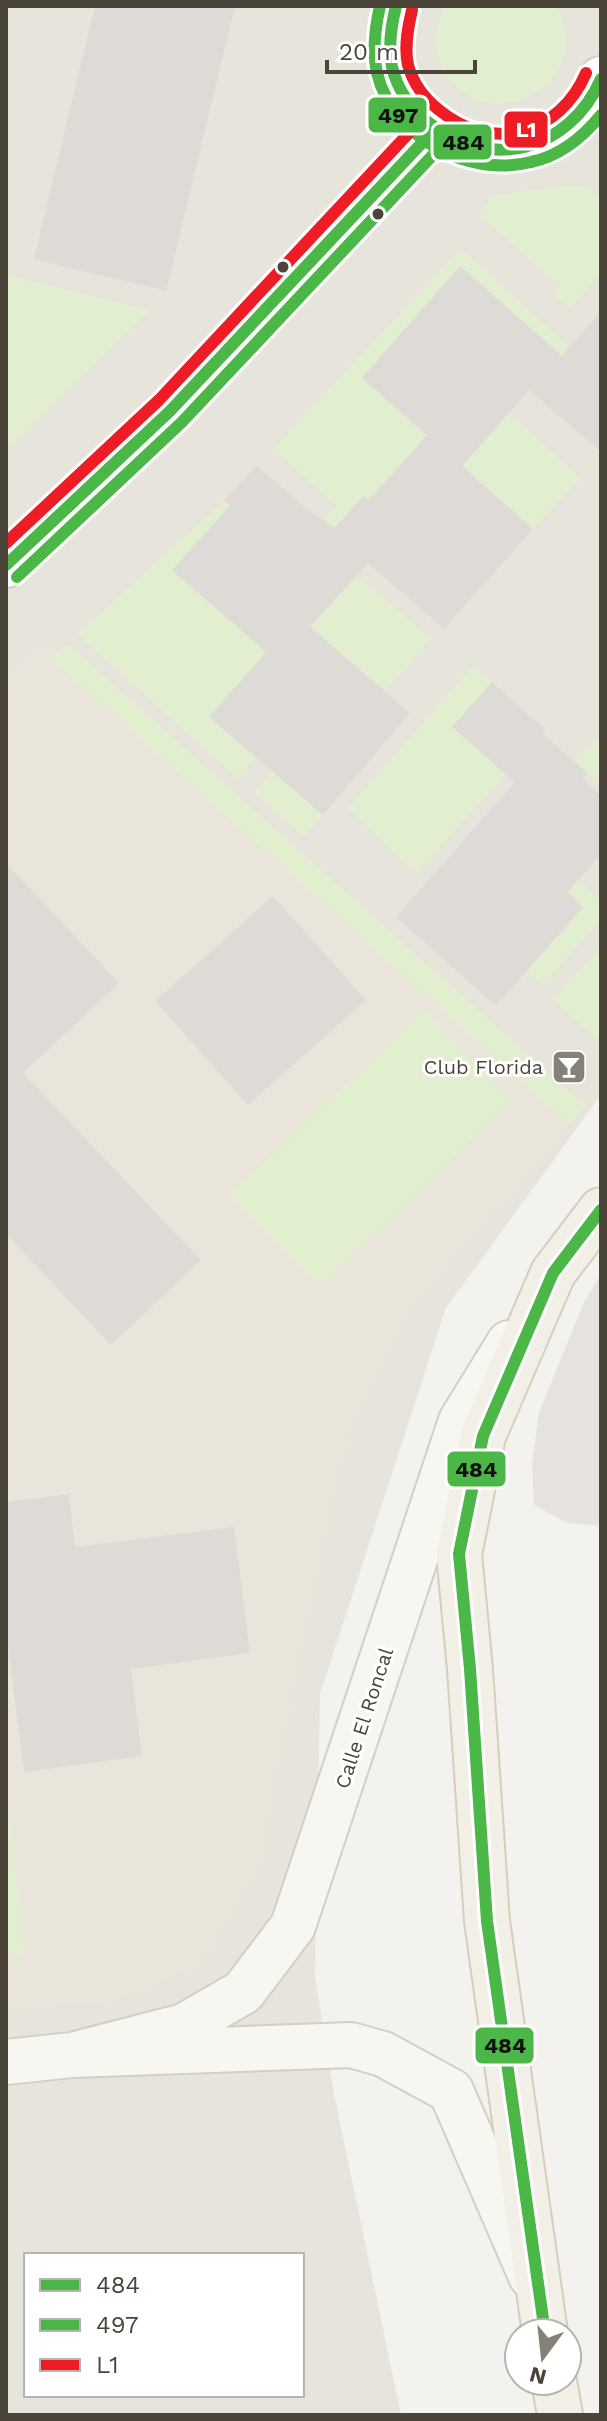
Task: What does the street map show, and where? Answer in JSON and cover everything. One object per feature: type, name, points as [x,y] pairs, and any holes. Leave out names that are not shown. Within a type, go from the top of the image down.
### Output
[{"type":"main road","points":[[542,2317],[487,1921],[459,1554],[483,1436],[553,1273],[601,1210]]},
{"type":"street","points":[[396,6],[389,32],[392,69],[408,103],[434,130],[465,146],[499,151],[533,146],[564,130],[597,101]]},
{"type":"street","points":[[6,565],[170,411],[434,130]]},
{"type":"street","name":"Calle El Roncal","points":[[72,2055],[184,2026],[243,1992],[293,1926],[461,1421],[553,1273]]},
{"type":"street","name":"Calle El Roncal","points":[[6,2062],[72,2055],[351,2045],[383,2054],[451,2091],[537,2289]]},
{"type":"shaded area","points":[[6,6],[601,6],[601,1095],[446,1308],[320,1694],[315,1977],[334,2094],[401,2415],[6,2415]]},
{"type":"shaded area","points":[[41,650],[570,1125],[415,1298],[346,1443],[276,1774],[264,1863],[198,1966],[108,2003],[6,2008],[6,682]]},
{"type":"shaded area","points":[[601,1274],[601,1526],[567,1523],[534,1505],[532,1466],[539,1412],[585,1300]]},
{"type":"green space","points":[[446,6],[556,6],[566,35],[563,61],[549,82],[529,97],[504,104],[479,101],[456,87],[439,60],[436,32]]},
{"type":"green space","points":[[578,185],[601,199],[601,274],[571,308],[553,294],[560,286],[478,214],[492,195]]},
{"type":"green space","points":[[461,248],[576,353],[569,362],[460,266],[362,378],[427,436],[371,501],[363,496],[318,548],[307,538],[336,505],[273,449]]},
{"type":"green space","points":[[6,275],[150,310],[6,449]]},
{"type":"green space","points":[[509,413],[581,478],[533,529],[462,466]]},
{"type":"green space","points":[[224,501],[231,507],[272,657],[270,742],[238,779],[77,634]]},
{"type":"green space","points":[[357,575],[431,639],[385,691],[306,623],[330,593],[337,598]]},
{"type":"green space","points":[[68,644],[586,1106],[570,1125],[50,658]]},
{"type":"green space","points":[[473,666],[492,682],[506,774],[416,873],[348,808]]},
{"type":"green space","points":[[601,734],[601,786],[575,762]]},
{"type":"green space","points":[[285,755],[286,784],[323,815],[304,837],[254,793]]},
{"type":"green space","points":[[579,880],[601,900],[601,920],[543,985],[430,886],[552,942],[583,907],[568,893]]},
{"type":"green space","points":[[601,947],[601,1043],[553,1000]]},
{"type":"green space","points":[[422,1009],[512,1100],[320,1288],[230,1196]]},
{"type":"green space","points":[[6,1797],[25,1954],[6,1957]]},
{"type":"building","points":[[95,6],[235,6],[166,291],[34,259]]},
{"type":"building","points":[[460,266],[562,356],[601,310],[601,452],[529,390],[462,466],[533,529],[444,629],[368,563],[310,627],[410,713],[323,815],[209,717],[266,652],[172,570],[230,506],[224,501],[256,465],[306,508],[335,528],[363,496],[369,500],[427,435],[362,378]]},
{"type":"building","points":[[492,682],[545,729],[542,733],[587,773],[582,779],[601,796],[601,855],[567,892],[583,907],[496,1006],[396,917],[515,782],[452,727]]},
{"type":"building","points":[[6,863],[119,983],[23,1073],[201,1260],[111,1345],[6,1234]]},
{"type":"building","points":[[273,896],[366,1000],[248,1105],[155,1001]]},
{"type":"building","points":[[69,1494],[75,1547],[234,1527],[250,1653],[131,1669],[142,1756],[24,1772],[6,1632],[6,1502]]},
{"type":"transit line","name":"497","points":[[380,6],[375,56],[377,73],[386,96],[399,117],[436,148],[483,164],[531,162],[552,155],[570,144],[601,115]]},
{"type":"transit line","name":"484","points":[[396,6],[390,52],[401,91],[429,123],[453,138],[477,147],[502,150],[526,146],[549,137],[570,123],[601,79]]},
{"type":"transit line","name":"L1","points":[[412,10],[406,51],[410,72],[424,96],[459,124],[502,134],[523,131],[560,111],[586,73]]},
{"type":"transit line","name":"L1","points":[[6,543],[159,400],[422,119]]},
{"type":"transit line","name":"484","points":[[6,565],[170,411],[434,130]]},
{"type":"transit line","name":"497","points":[[17,577],[182,422],[446,141]]},
{"type":"transit line","name":"484","points":[[543,2317],[487,1921],[459,1554],[483,1436],[553,1273],[601,1210]]},
{"type":"place","name":"Club Florida","points":[[569,1067]]}]
